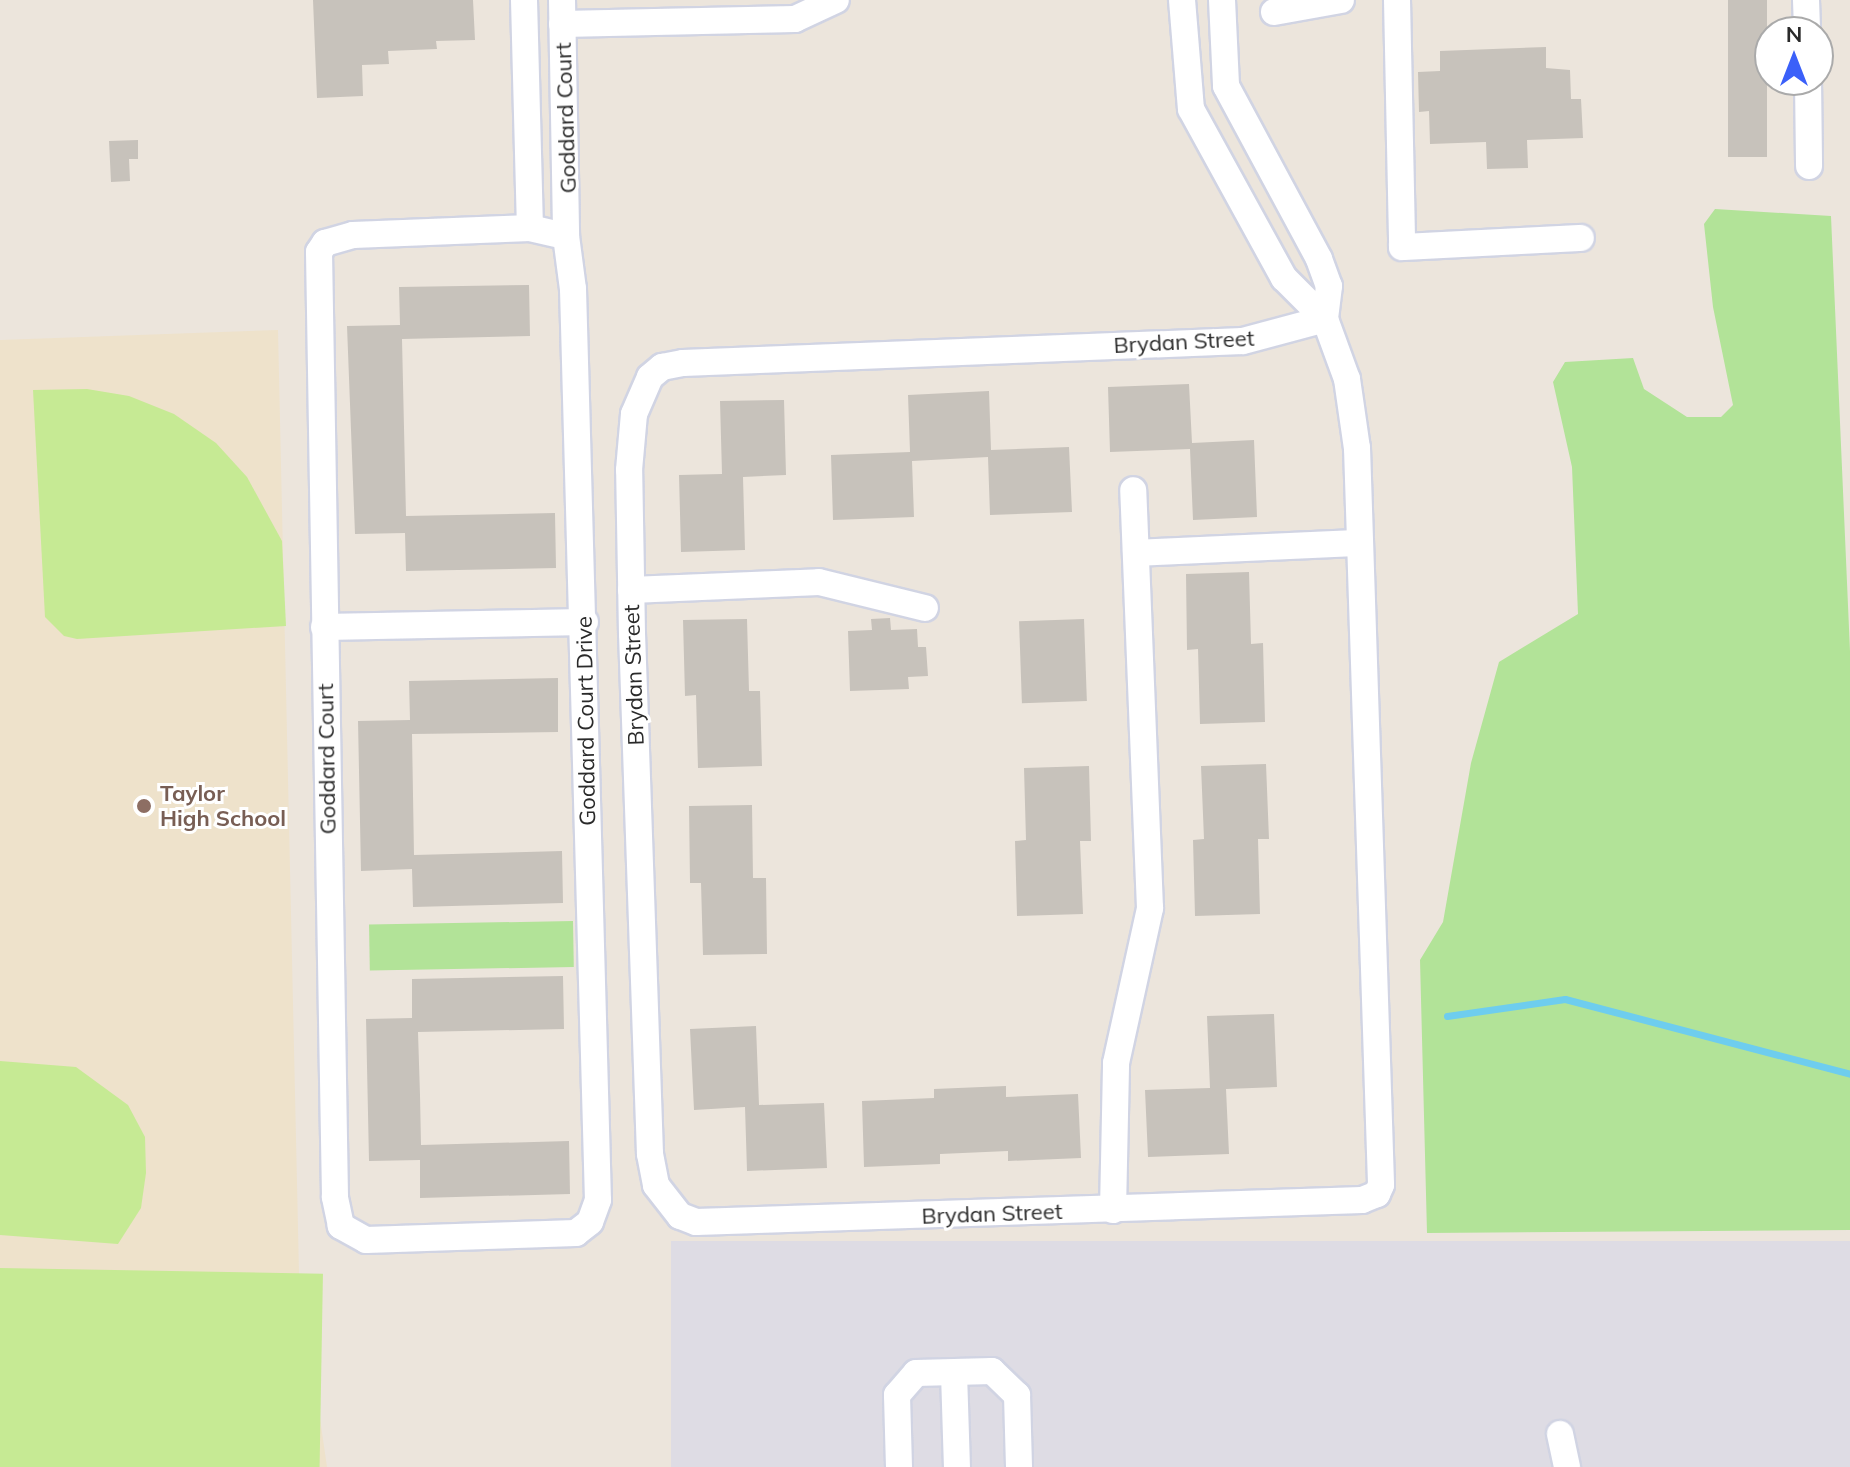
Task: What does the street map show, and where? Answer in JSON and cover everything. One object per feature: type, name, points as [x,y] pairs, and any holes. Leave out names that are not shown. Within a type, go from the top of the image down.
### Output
[{"type":"street","name":"Goddard Court","points":[[524,0],[549,231]]},
{"type":"street","points":[[562,12],[795,10],[836,0]]},
{"type":"street","name":"Brydan Street","points":[[1182,0],[1191,109],[1284,278],[1325,319],[1347,379],[1357,448],[1381,1185],[1377,1194],[1362,1200],[1113,1210],[696,1222],[668,1207],[656,1185],[650,1154],[631,590],[629,470],[634,414],[642,390],[662,367],[1243,341],[1325,319]]},
{"type":"street","name":"Brydan Street","points":[[1222,0],[1226,86],[1319,259],[1329,286],[1325,319]]},
{"type":"street","points":[[1274,12],[1341,0]]},
{"type":"street","points":[[1397,0],[1402,247],[1581,238]]},
{"type":"street","name":"Goddard Court","points":[[549,231],[562,12]]},
{"type":"street","points":[[1808,96],[1809,166]]},
{"type":"street","name":"Goddard Court","points":[[549,231],[353,235],[325,243],[319,252],[335,1197],[341,1226],[366,1240],[559,1235],[576,1233],[590,1222]]},
{"type":"street","name":"Goddard Court Drive","points":[[549,231],[573,289],[599,1179],[590,1222]]},
{"type":"street","points":[[1113,1210],[1116,1063],[1150,908],[1133,490]]},
{"type":"street","points":[[1136,553],[1360,543]]},
{"type":"street","points":[[631,590],[819,582],[925,608]]},
{"type":"street","points":[[324,627],[585,622]]},
{"type":"street","points":[[899,1467],[897,1395],[916,1373],[992,1371],[1017,1395],[1019,1467]]},
{"type":"street","points":[[954,1373],[957,1467]]},
{"type":"street","points":[[1560,1434],[1567,1467]]},
{"type":"shaded area","name":"Taylor High School","points":[[278,330],[299,1273],[327,1467],[0,1467],[0,340]]},
{"type":"shaded area","points":[[671,1241],[1850,1241],[1850,1467],[671,1467]]},
{"type":"green space","points":[[1715,209],[1831,216],[1850,651],[1850,1230],[1427,1233],[1420,960],[1443,922],[1471,763],[1499,662],[1578,614],[1572,467],[1553,382],[1565,362],[1633,358],[1644,389],[1687,417],[1721,417],[1733,405],[1713,307],[1704,224]]},
{"type":"green space","points":[[87,389],[129,396],[174,414],[216,443],[247,477],[282,541],[286,626],[77,639],[64,636],[45,617],[33,390]]},
{"type":"green space","points":[[573,921],[574,967],[370,971],[369,925]]},
{"type":"green space","points":[[0,1061],[76,1067],[128,1105],[145,1137],[146,1173],[141,1208],[118,1244],[0,1235]]},
{"type":"green space","points":[[0,1268],[323,1274],[320,1467],[0,1467]]},
{"type":"building","points":[[313,0],[473,0],[475,40],[436,41],[437,49],[388,51],[389,64],[362,65],[363,96],[317,98]]},
{"type":"building","points":[[1728,0],[1767,0],[1767,16],[1754,16],[1754,96],[1767,96],[1767,157],[1728,157]]},
{"type":"building","points":[[1546,47],[1546,68],[1570,70],[1571,99],[1581,99],[1583,138],[1527,140],[1528,168],[1487,169],[1486,142],[1430,144],[1429,111],[1419,112],[1418,72],[1440,71],[1440,51]]},
{"type":"building","points":[[138,140],[138,159],[129,159],[130,181],[111,182],[109,141]]},
{"type":"building","points":[[529,285],[530,336],[402,339],[406,516],[555,513],[556,568],[406,571],[405,533],[355,534],[347,326],[400,325],[399,287]]},
{"type":"building","points":[[1189,384],[1192,443],[1254,440],[1257,517],[1193,520],[1190,449],[1110,452],[1108,387]]},
{"type":"building","points":[[989,391],[991,450],[1069,447],[1072,512],[990,515],[988,457],[912,461],[914,517],[833,520],[831,455],[910,452],[908,395]]},
{"type":"building","points":[[784,400],[786,475],[743,477],[745,550],[681,552],[679,475],[722,474],[720,401]]},
{"type":"building","points":[[1249,572],[1251,644],[1263,643],[1265,722],[1200,724],[1198,649],[1187,650],[1186,574]]},
{"type":"building","points":[[890,618],[891,630],[917,629],[918,647],[926,647],[928,676],[908,677],[909,689],[850,691],[848,631],[872,630],[871,619]]},
{"type":"building","points":[[747,619],[749,691],[760,691],[762,766],[698,768],[696,695],[685,696],[683,620]]},
{"type":"building","points":[[1084,619],[1087,701],[1022,703],[1019,621]]},
{"type":"building","points":[[558,678],[558,732],[412,734],[414,855],[562,851],[563,903],[413,907],[412,869],[361,871],[358,721],[410,720],[409,681]]},
{"type":"building","points":[[1266,764],[1269,839],[1258,839],[1260,914],[1195,916],[1193,840],[1204,839],[1201,766]]},
{"type":"building","points":[[1089,766],[1091,841],[1080,841],[1083,914],[1017,916],[1015,841],[1026,840],[1024,768]]},
{"type":"building","points":[[752,805],[753,878],[766,878],[767,954],[703,955],[701,883],[690,883],[689,806]]},
{"type":"building","points":[[563,976],[564,1029],[418,1032],[421,1145],[569,1141],[570,1194],[420,1198],[420,1160],[369,1161],[366,1019],[412,1018],[412,979]]},
{"type":"building","points":[[1274,1014],[1277,1087],[1226,1089],[1229,1154],[1148,1157],[1145,1090],[1210,1088],[1207,1016]]},
{"type":"building","points":[[756,1026],[759,1105],[824,1103],[827,1168],[747,1171],[745,1107],[694,1110],[690,1029]]},
{"type":"building","points":[[1006,1086],[1006,1097],[1078,1094],[1081,1158],[1008,1161],[1008,1151],[940,1154],[940,1164],[864,1167],[862,1101],[934,1098],[934,1089]]},
{"type":"waterway","points":[[1447,1016],[1565,999],[1850,1074]]},
{"type":"place","name":"Taylor High School","points":[[144,806]]}]
